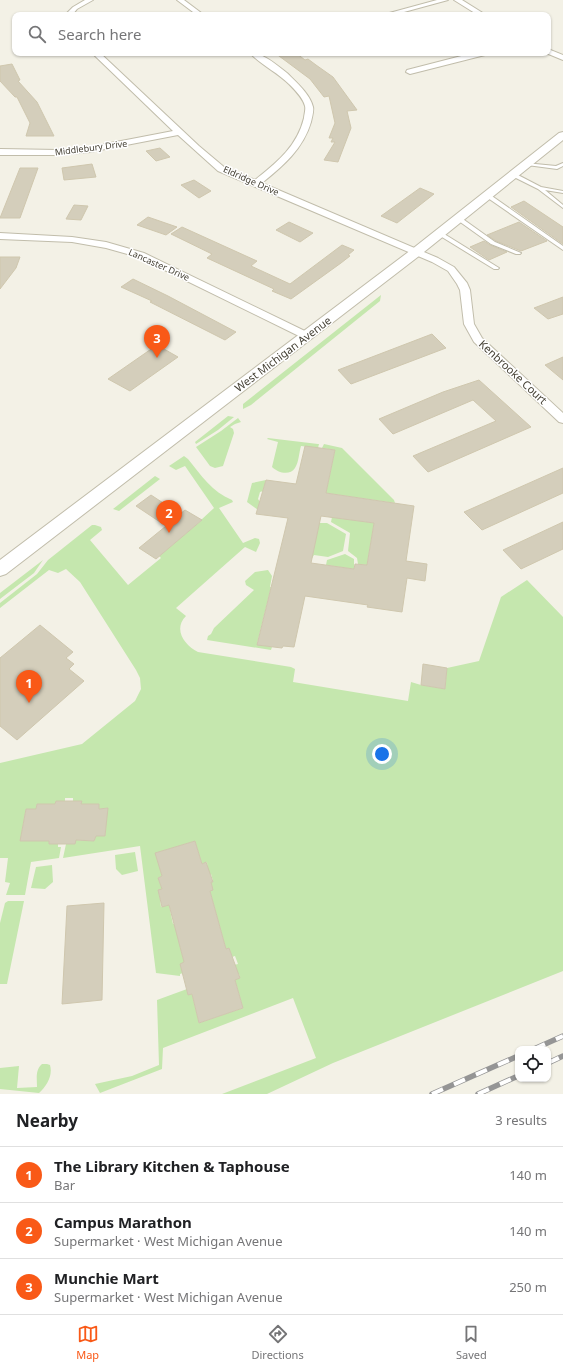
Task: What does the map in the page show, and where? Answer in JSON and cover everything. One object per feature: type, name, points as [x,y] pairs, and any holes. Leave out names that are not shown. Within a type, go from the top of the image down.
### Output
[{"type":"street","points":[[71,12],[75,8],[90,0]]},
{"type":"street","points":[[180,0],[197,12]]},
{"type":"street","points":[[397,12],[445,0]]},
{"type":"street","points":[[457,0],[479,12]]},
{"type":"street","points":[[551,52],[563,58]]},
{"type":"street","name":"Eldridge Drive","points":[[99,56],[196,148],[221,169],[415,253]]},
{"type":"street","points":[[256,184],[293,152],[306,126],[310,107],[296,86],[258,56]]},
{"type":"street","points":[[410,72],[471,56]]},
{"type":"street","name":"Middlebury Drive","points":[[0,152],[54,153],[76,151],[124,144],[180,132]]},
{"type":"street","name":"West Michigan Avenue","points":[[0,569],[415,253],[563,136]]},
{"type":"street","name":"Lancaster Drive","points":[[0,236],[57,237],[92,242],[142,255],[306,336]]},
{"type":"street","name":"Kenbrooke Court","points":[[415,253],[441,263],[455,273],[464,290],[469,324],[478,340],[563,419]]},
{"type":"lane","points":[[527,164],[563,170]]},
{"type":"lane","points":[[557,168],[563,164]]},
{"type":"lane","points":[[514,175],[540,188],[563,207]]},
{"type":"lane","points":[[540,188],[563,192]]},
{"type":"lane","points":[[487,195],[563,248]]},
{"type":"lane","points":[[458,218],[487,240],[503,249],[518,253]]},
{"type":"lane","points":[[439,234],[496,268]]},
{"type":"green space","points":[[381,295],[380,301],[251,405],[243,409],[243,404]]},
{"type":"green space","points":[[228,416],[234,417],[218,430],[196,444],[195,442]]},
{"type":"green space","points":[[238,418],[241,422],[230,427],[233,429],[234,433],[223,466],[215,468],[210,466],[196,447]]},
{"type":"green space","points":[[267,439],[319,444],[318,448],[301,446],[295,468],[290,472],[284,473],[277,471],[272,467],[278,442]]},
{"type":"green space","points":[[324,444],[342,448],[394,500],[395,503],[326,493],[335,450],[322,448]]},
{"type":"green space","points":[[184,456],[213,488],[225,497],[232,500],[233,502],[219,508],[243,543],[255,538],[259,539],[260,543],[256,552],[245,547],[176,608],[186,616],[180,626],[182,636],[188,645],[198,652],[291,667],[295,669],[293,682],[408,701],[411,682],[445,689],[447,668],[479,661],[501,597],[527,580],[563,617],[563,971],[333,1063],[267,1094],[222,1094],[316,1058],[293,998],[163,1048],[162,1069],[100,1093],[95,1084],[132,1076],[159,1065],[157,1000],[187,989],[188,995],[192,994],[199,1023],[243,1008],[235,980],[240,978],[234,965],[238,964],[235,956],[232,957],[229,948],[226,949],[210,891],[212,890],[211,882],[213,881],[211,874],[208,875],[207,862],[202,864],[195,841],[156,853],[162,876],[158,878],[162,889],[159,891],[161,907],[169,905],[173,924],[179,923],[184,941],[179,942],[184,962],[183,973],[180,974],[180,976],[156,973],[140,846],[63,858],[66,844],[76,840],[94,841],[96,836],[105,836],[107,808],[99,809],[98,804],[81,804],[81,801],[73,801],[73,798],[65,798],[65,801],[56,801],[55,804],[37,804],[36,809],[26,809],[21,836],[31,841],[49,841],[49,844],[58,844],[58,847],[61,847],[59,858],[31,862],[25,895],[6,895],[10,883],[5,882],[8,858],[0,858],[0,763],[82,744],[135,701],[141,689],[140,678],[136,670],[80,582],[66,569],[58,573],[49,570],[0,608],[0,603],[37,574],[48,560],[92,525],[101,527],[102,530],[90,540],[128,585],[161,558],[159,556],[201,521],[214,508],[185,466],[176,470],[169,466]]},
{"type":"green space","points":[[155,476],[160,479],[119,511],[113,509]]},
{"type":"green space","points":[[266,480],[263,491],[260,492],[258,499],[260,502],[258,510],[247,502],[252,483]]},
{"type":"green space","points":[[332,517],[374,523],[367,565],[358,564],[357,558],[348,551],[350,533],[331,522]]},
{"type":"green space","points":[[319,523],[327,523],[346,534],[343,551],[328,557],[314,555],[311,560]]},
{"type":"green space","points":[[345,554],[354,559],[354,569],[326,565],[327,560]]},
{"type":"green space","points":[[43,560],[34,573],[0,599],[0,593]]},
{"type":"green space","points":[[268,570],[272,576],[271,587],[257,644],[272,647],[271,650],[207,640],[214,628],[254,590],[246,585],[245,581],[255,572]]},
{"type":"green space","points":[[135,852],[138,871],[122,875],[116,869],[115,855]]},
{"type":"green space","points":[[52,865],[53,882],[45,889],[31,888],[36,867]]},
{"type":"green space","points":[[8,901],[24,901],[7,984],[0,984],[0,923],[5,903]]},
{"type":"green space","points":[[42,1064],[50,1065],[51,1073],[47,1084],[39,1093],[0,1089],[0,1068],[19,1066],[17,1088],[37,1087],[37,1072]]},
{"type":"building","points":[[279,56],[300,56],[305,60],[308,59],[333,77],[357,110],[347,111],[351,128],[338,162],[324,160],[335,142],[331,142],[333,138],[329,138],[335,123],[329,96],[324,97],[310,79]]},
{"type":"building","points":[[12,64],[20,80],[18,81],[37,102],[54,136],[26,136],[30,123],[17,97],[15,97],[0,81],[0,66]]},
{"type":"building","points":[[160,148],[170,157],[156,161],[146,151]]},
{"type":"building","points":[[92,164],[96,177],[64,180],[62,168]]},
{"type":"building","points":[[20,168],[38,168],[20,218],[0,218]]},
{"type":"building","points":[[194,180],[211,191],[199,198],[181,185]]},
{"type":"building","points":[[420,188],[434,194],[397,223],[381,216]]},
{"type":"building","points":[[524,201],[563,227],[563,244],[511,207]]},
{"type":"building","points":[[74,205],[88,206],[81,220],[66,219]]},
{"type":"building","points":[[148,217],[177,227],[166,235],[137,225]]},
{"type":"building","points":[[289,222],[313,233],[300,242],[276,230]]},
{"type":"building","points":[[519,222],[547,241],[521,251],[496,241],[487,235]]},
{"type":"building","points":[[182,227],[257,261],[251,266],[290,284],[342,245],[354,250],[348,255],[350,256],[341,263],[291,299],[272,291],[274,289],[207,258],[212,254],[171,234]]},
{"type":"building","points":[[484,241],[507,252],[489,260],[470,247]]},
{"type":"building","points":[[0,257],[20,257],[16,268],[0,289]]},
{"type":"building","points":[[133,279],[236,332],[225,340],[150,302],[152,301],[121,287]]},
{"type":"building","points":[[563,297],[563,314],[548,319],[534,308]]},
{"type":"building","points":[[432,334],[446,348],[351,384],[338,370]]},
{"type":"building","points":[[157,345],[178,357],[130,391],[108,379]]},
{"type":"building","points":[[563,357],[563,380],[545,365]]},
{"type":"building","points":[[479,380],[531,427],[428,472],[413,456],[496,421],[473,400],[393,434],[379,419],[443,392]]},
{"type":"building","points":[[305,446],[335,450],[326,493],[414,506],[406,561],[427,564],[425,581],[407,578],[402,612],[367,607],[368,605],[305,596],[294,647],[283,646],[282,648],[257,645],[288,518],[256,514],[266,480],[296,484]],"holes":[[[321,516],[374,523],[367,565],[355,564],[354,569],[311,563]]]},
{"type":"building","points":[[563,468],[563,493],[482,530],[464,512]]},
{"type":"building","points":[[151,495],[180,514],[185,510],[202,520],[156,559],[139,548],[166,526],[136,506]]},
{"type":"building","points":[[563,522],[563,549],[521,569],[503,550]]},
{"type":"building","points":[[40,625],[73,652],[66,658],[74,664],[69,669],[84,681],[17,740],[0,726],[0,658]]},
{"type":"building","points":[[423,664],[447,668],[445,689],[421,685]]},
{"type":"building","points":[[56,801],[82,801],[81,804],[99,804],[99,809],[108,808],[105,836],[96,836],[94,841],[76,840],[75,844],[49,844],[49,841],[20,841],[26,809],[36,809],[37,804],[55,804]]},
{"type":"building","points":[[195,841],[202,864],[206,862],[213,882],[211,882],[213,890],[210,891],[226,949],[229,948],[240,978],[235,980],[243,1008],[199,1023],[192,994],[188,995],[180,964],[184,962],[169,905],[162,907],[158,890],[162,889],[158,878],[162,876],[155,853]]},
{"type":"building","points":[[104,903],[102,1000],[62,1004],[67,906]]},
{"type":"railway","points":[[541,1046],[563,1036]]},
{"type":"railway","points":[[551,1062],[563,1056]]},
{"type":"railway","points":[[432,1094],[515,1057]]},
{"type":"railway","points":[[478,1094],[515,1077]]},
{"type":"place","name":"Munchie Mart","points":[[157,358]]},
{"type":"place","name":"Campus Marathon","points":[[169,533]]},
{"type":"place","name":"The Library Kitchen & Taphouse","points":[[29,703]]}]
